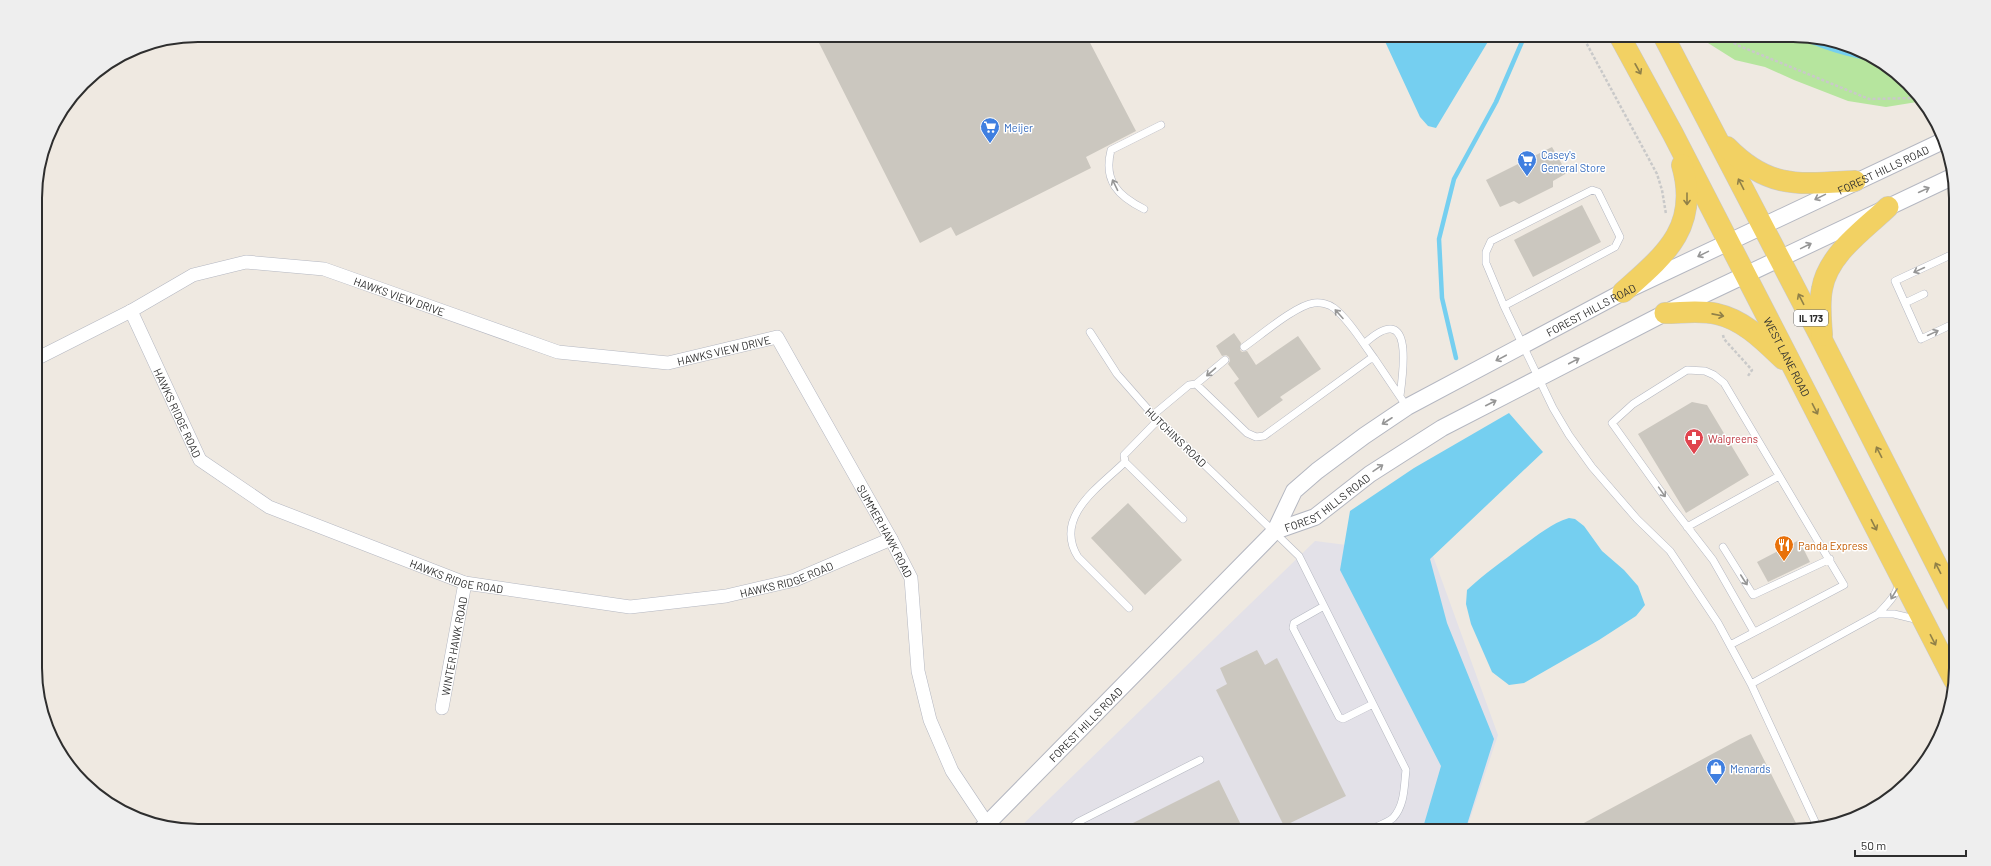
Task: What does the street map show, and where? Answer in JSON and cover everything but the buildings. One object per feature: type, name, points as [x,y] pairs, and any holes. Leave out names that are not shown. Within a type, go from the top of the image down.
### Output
[{"type":"main road","name":"WEST LANE ROAD","points":[[1623,42],[1673,134],[1949,670]]},
{"type":"main road","name":"IL 173","points":[[1667,42],[1780,258],[1949,589]]},
{"type":"main road","points":[[1707,118],[1725,145],[1740,160],[1760,173],[1780,181],[1798,184],[1855,181]]},
{"type":"main road","points":[[1623,292],[1664,253],[1675,238],[1686,213],[1687,196],[1684,171],[1673,134]]},
{"type":"main road","points":[[1822,340],[1822,289],[1827,274],[1848,244],[1888,207]]},
{"type":"main road","points":[[1665,313],[1716,314],[1729,317],[1745,326],[1759,337],[1794,369]]},
{"type":"street","name":"FOREST HILLS ROAD","points":[[993,824],[1275,531],[1294,491],[1317,471],[1364,436],[1404,401],[1523,346],[1623,292],[1855,181],[1939,143]]},
{"type":"street","name":"FOREST HILLS ROAD","points":[[1275,531],[1315,517],[1370,474],[1409,447],[1442,428],[1665,313],[1948,179]]},
{"type":"street","name":"HAWKS VIEW DRIVE","points":[[42,356],[130,311],[192,275],[246,262],[324,270],[558,352],[668,363],[777,337]]},
{"type":"street","name":"HAWKS RIDGE ROAD","points":[[130,311],[200,460],[269,507],[464,583],[630,607],[726,596],[795,580],[891,539]]},
{"type":"street","name":"SUMMER HAWK ROAD","points":[[777,337],[891,539],[911,578],[918,671],[930,720],[952,771],[985,824]]},
{"type":"street","name":"WINTER HAWK ROAD","points":[[442,708],[464,583]]},
{"type":"lane","points":[[1144,209],[1121,196],[1112,179],[1108,162],[1111,150],[1160,125]]},
{"type":"lane","points":[[1504,306],[1615,247],[1620,238],[1598,192],[1592,190],[1491,241],[1486,252],[1486,263],[1504,306],[1557,415],[1583,454],[1637,519],[1670,551],[1718,623],[1751,684],[1815,823]]},
{"type":"lane","points":[[1949,256],[1895,281],[1921,338],[1949,326]]},
{"type":"lane","points":[[1905,303],[1924,294]]},
{"type":"lane","points":[[1244,347],[1296,311],[1313,303],[1323,304],[1333,308],[1364,344],[1404,401]]},
{"type":"lane","points":[[1364,344],[1375,334],[1383,330],[1393,330],[1401,336],[1404,347],[1404,401]]},
{"type":"lane","name":"HUTCHINS ROAD","points":[[1090,332],[1117,374],[1152,415],[1275,531],[1299,556],[1406,770],[1403,801],[1392,818],[1380,824]]},
{"type":"lane","points":[[1196,384],[1247,433],[1256,437],[1264,436],[1370,359],[1374,358]]},
{"type":"lane","points":[[1152,415],[1189,385],[1196,384],[1225,360]]},
{"type":"lane","points":[[1730,645],[1844,585],[1724,382],[1714,375],[1698,370],[1687,370],[1633,404],[1612,423],[1672,507],[1713,560],[1754,632]]},
{"type":"lane","points":[[1158,420],[1124,455],[1125,462],[1183,519]]},
{"type":"lane","points":[[1125,462],[1088,497],[1072,519],[1070,534],[1072,547],[1078,557],[1129,608]]},
{"type":"lane","points":[[1687,527],[1779,476]]},
{"type":"lane","points":[[1723,547],[1753,595],[1830,559]]},
{"type":"lane","points":[[1751,684],[1878,614],[1893,596],[1898,586],[1897,570]]},
{"type":"lane","points":[[1324,606],[1294,623],[1293,628],[1339,717],[1343,719],[1373,704]]},
{"type":"lane","points":[[1878,614],[1894,614],[1924,621]]},
{"type":"lane","points":[[1076,824],[1200,760]]},
{"type":"path","points":[[1586,42],[1657,174],[1662,190],[1665,214],[1669,219]]},
{"type":"path","points":[[1732,42],[1837,87],[1870,99],[1913,98]]},
{"type":"path","points":[[1722,332],[1724,339],[1752,370],[1748,376]]},
{"type":"shaded area","points":[[1315,541],[1433,556],[1498,735],[1468,824],[1023,824]]},
{"type":"green space","points":[[1707,42],[1803,42],[1833,47],[1862,58],[1879,68],[1896,81],[1916,102],[1886,107],[1848,101],[1765,67],[1735,60]]},
{"type":"water","points":[[1385,42],[1488,42],[1436,128],[1428,126],[1420,117]]},
{"type":"water","points":[[1808,43],[1843,50],[1866,60],[1834,52]]},
{"type":"water","points":[[1509,413],[1543,452],[1430,559],[1447,623],[1494,739],[1467,824],[1424,824],[1441,766],[1340,570],[1350,511],[1414,468]]},
{"type":"water","points":[[1569,518],[1575,519],[1584,526],[1602,551],[1624,570],[1638,586],[1645,605],[1636,616],[1599,640],[1524,683],[1509,685],[1492,672],[1471,624],[1466,604],[1467,590],[1480,578],[1538,535],[1550,527]]},
{"type":"waterway","points":[[1456,358],[1442,298],[1439,239],[1454,179],[1496,102],[1522,42]]},
{"type":"place","name":"Meijer","points":[[990,144]]},
{"type":"place","name":"Casey's General Store","points":[[1527,177]]},
{"type":"place","name":"Walgreens","points":[[1694,455]]},
{"type":"place","name":"Panda Express","points":[[1784,562]]},
{"type":"place","name":"Menards","points":[[1716,785]]}]
